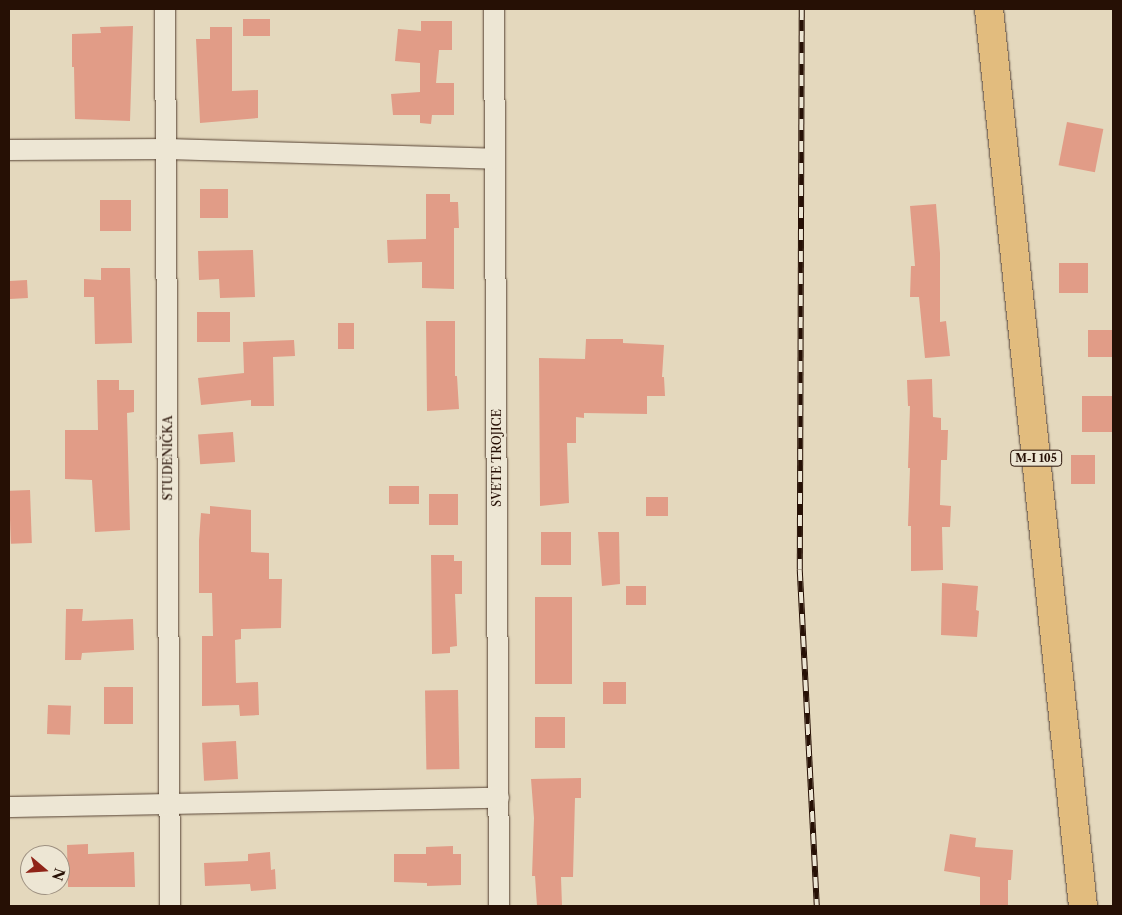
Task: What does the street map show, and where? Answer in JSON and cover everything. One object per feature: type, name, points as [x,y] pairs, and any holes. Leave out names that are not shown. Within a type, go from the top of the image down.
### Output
[{"type":"main road","name":"M-I 105","points":[[989,9],[1083,906]]},
{"type":"street","name":"STUDENIČKA","points":[[166,9],[170,906]]},
{"type":"street","name":"SVETE TROJICE","points":[[494,9],[499,906]]},
{"type":"street","points":[[9,150],[167,149],[495,159]]},
{"type":"street","points":[[9,807],[499,798]]},
{"type":"building","points":[[243,19],[270,19],[270,36],[243,36]]},
{"type":"building","points":[[421,21],[452,21],[452,50],[439,50],[436,83],[454,83],[454,115],[432,115],[431,124],[420,123],[420,115],[393,115],[391,94],[420,92],[420,63],[395,61],[398,29],[421,31]]},
{"type":"building","points":[[133,26],[130,121],[75,119],[72,34],[101,33],[100,27]]},
{"type":"building","points":[[210,27],[232,27],[232,91],[258,90],[258,118],[200,123],[196,39],[210,39]]},
{"type":"building","points":[[1067,122],[1103,129],[1095,172],[1059,165]]},
{"type":"building","points":[[200,189],[228,189],[228,218],[200,218]]},
{"type":"building","points":[[426,194],[450,194],[450,202],[458,202],[459,228],[454,228],[454,289],[422,288],[422,262],[388,263],[387,240],[426,239]]},
{"type":"building","points":[[100,200],[131,200],[131,231],[100,231]]},
{"type":"building","points":[[936,204],[940,253],[940,322],[946,321],[950,356],[925,358],[919,297],[910,297],[911,266],[915,266],[910,206]]},
{"type":"building","points":[[253,250],[255,297],[220,298],[219,279],[199,280],[198,251]]},
{"type":"building","points":[[1059,263],[1088,263],[1088,293],[1059,293]]},
{"type":"building","points":[[101,268],[130,268],[132,343],[95,344],[94,297],[84,297],[84,279],[101,280]]},
{"type":"building","points":[[27,280],[28,298],[10,299],[9,281]]},
{"type":"building","points":[[197,312],[230,312],[230,342],[197,342]]},
{"type":"building","points":[[426,321],[455,321],[455,376],[457,376],[459,409],[427,411]]},
{"type":"building","points":[[338,323],[354,323],[354,349],[338,349]]},
{"type":"building","points":[[1088,330],[1113,330],[1113,357],[1088,357]]},
{"type":"building","points":[[586,339],[623,339],[623,343],[664,345],[662,377],[664,377],[665,396],[647,396],[647,414],[584,413],[584,418],[576,417],[576,443],[567,443],[569,503],[540,506],[539,358],[585,359]]},
{"type":"building","points":[[294,340],[295,356],[273,357],[274,406],[251,406],[251,400],[201,405],[198,378],[244,373],[243,342]]},
{"type":"building","points":[[932,379],[933,417],[941,418],[941,430],[948,430],[947,460],[941,460],[940,505],[951,506],[950,527],[942,527],[943,570],[911,571],[911,526],[908,526],[910,406],[908,406],[907,380]]},
{"type":"building","points":[[97,380],[119,380],[119,390],[134,390],[134,412],[127,413],[130,530],[95,532],[92,480],[65,479],[65,430],[98,430]]},
{"type":"building","points":[[1082,396],[1113,396],[1113,432],[1082,432]]},
{"type":"building","points":[[233,432],[235,462],[200,464],[198,434]]},
{"type":"building","points":[[1071,455],[1095,455],[1095,484],[1071,484]]},
{"type":"building","points":[[389,486],[419,486],[419,504],[389,504]]},
{"type":"building","points":[[30,490],[32,543],[11,544],[9,491]]},
{"type":"building","points":[[429,494],[458,494],[458,525],[429,525]]},
{"type":"building","points":[[646,497],[668,497],[668,516],[646,516]]},
{"type":"building","points":[[210,506],[251,510],[251,552],[269,553],[269,579],[282,579],[281,628],[241,629],[241,639],[235,640],[236,683],[258,682],[259,715],[240,716],[239,705],[202,706],[202,636],[213,636],[212,593],[199,593],[199,540],[201,513],[210,514]]},
{"type":"building","points":[[541,532],[571,532],[571,565],[541,565]]},
{"type":"building","points":[[598,532],[619,532],[620,584],[602,586]]},
{"type":"building","points":[[431,555],[454,555],[454,561],[462,561],[462,594],[455,594],[457,646],[450,647],[450,653],[432,654]]},
{"type":"building","points":[[942,583],[978,586],[976,610],[979,611],[977,637],[941,635]]},
{"type":"building","points":[[626,586],[646,586],[646,605],[626,605]]},
{"type":"building","points":[[535,597],[572,597],[572,684],[535,684]]},
{"type":"building","points":[[66,609],[83,609],[82,621],[133,619],[134,650],[82,653],[81,660],[65,660]]},
{"type":"building","points":[[603,682],[626,682],[626,704],[603,704]]},
{"type":"building","points":[[104,687],[133,687],[133,724],[104,724]]},
{"type":"building","points":[[458,690],[459,769],[426,770],[425,691]]},
{"type":"building","points":[[48,705],[71,706],[70,735],[47,734]]},
{"type":"building","points":[[535,717],[565,717],[565,748],[535,748]]},
{"type":"building","points":[[236,741],[238,779],[204,781],[202,743]]},
{"type":"building","points":[[581,778],[581,798],[575,798],[573,877],[561,877],[562,906],[537,906],[535,876],[532,876],[534,818],[531,779]]},
{"type":"building","points":[[950,834],[976,838],[975,847],[1013,850],[1011,880],[1008,880],[1008,906],[980,906],[980,877],[944,871]]},
{"type":"building","points":[[88,844],[88,854],[134,852],[135,887],[70,887],[70,845],[67,845]]},
{"type":"building","points":[[453,846],[453,854],[461,854],[461,885],[427,886],[427,883],[394,882],[394,854],[426,854],[426,847]]},
{"type":"building","points":[[270,852],[271,870],[275,869],[276,889],[251,891],[250,884],[205,886],[204,863],[248,861],[248,854]]},
{"type":"railway","points":[[802,9],[800,570],[817,906]]}]
